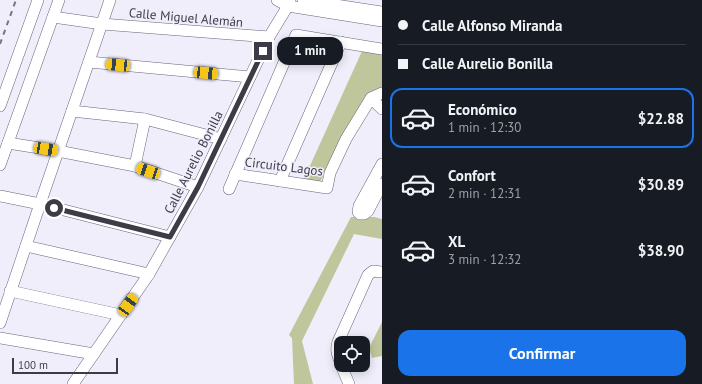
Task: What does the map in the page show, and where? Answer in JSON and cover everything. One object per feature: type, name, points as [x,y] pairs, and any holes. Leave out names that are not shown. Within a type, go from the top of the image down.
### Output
[{"type":"street","points":[[0,106],[38,0]]},
{"type":"street","points":[[0,165],[59,0]]},
{"type":"street","points":[[0,323],[110,0]]},
{"type":"street","points":[[277,0],[382,21]]},
{"type":"street","points":[[303,0],[345,3],[382,12]]},
{"type":"street","name":"Calle Aurelio Bonilla","points":[[73,384],[150,274],[198,187],[269,38],[289,3]]},
{"type":"street","name":"Calle Miguel Alemán","points":[[53,17],[102,24],[269,38]]},
{"type":"street","name":"Circuito Lagos","points":[[229,189],[296,35],[382,49]]},
{"type":"street","points":[[280,181],[342,42]]},
{"type":"street","points":[[89,62],[250,77]]},
{"type":"street","points":[[382,93],[371,98],[382,109]]},
{"type":"street","name":"Circuito Lagos","points":[[235,174],[327,188],[330,173],[346,139],[371,98]]},
{"type":"street","points":[[72,111],[145,119],[221,140]]},
{"type":"street","points":[[135,166],[145,119]]},
{"type":"street","points":[[8,143],[135,166],[198,187]]},
{"type":"street","points":[[382,164],[360,206],[358,212],[360,214],[364,214],[368,211],[382,184]]},
{"type":"street","points":[[0,196],[40,204],[170,237]]},
{"type":"street","points":[[26,246],[150,274]]},
{"type":"street","points":[[341,336],[368,275],[373,271],[382,272]]},
{"type":"street","points":[[10,291],[121,315]]},
{"type":"street","points":[[0,338],[94,354]]},
{"type":"street","points":[[344,372],[349,384]]},
{"type":"green space","points":[[363,49],[382,52],[382,87],[368,93],[320,182],[304,179]]},
{"type":"green space","points":[[351,217],[374,217],[382,219],[382,239],[354,234],[302,341],[313,384],[294,384],[292,338],[289,335]]},
{"type":"green space","points":[[382,322],[382,356],[372,358],[370,346]]},
{"type":"railway","points":[[0,44],[16,0]]},
{"type":"route","points":[[54,208],[170,237],[198,187],[263,51]]}]
